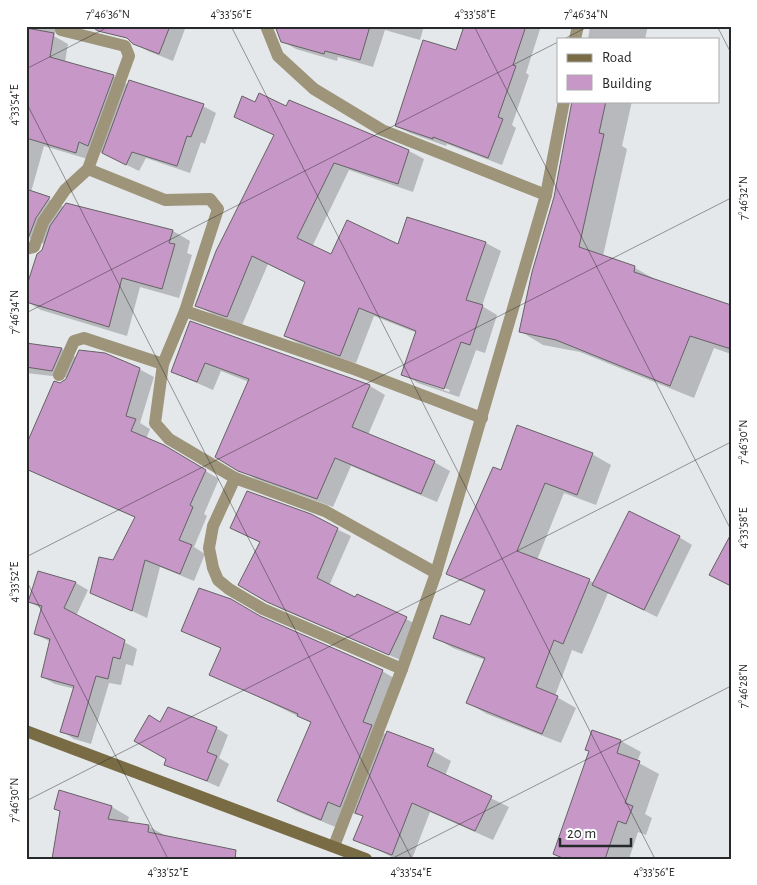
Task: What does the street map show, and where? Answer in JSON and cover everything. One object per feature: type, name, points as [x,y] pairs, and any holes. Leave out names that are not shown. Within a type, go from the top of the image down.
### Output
[{"type":"street","points":[[266,26],[278,56],[314,89],[382,130],[546,195]]},
{"type":"street","points":[[26,249],[34,247],[43,222],[66,190],[88,169],[129,56],[125,46],[61,30]]},
{"type":"street","points":[[334,846],[402,669],[436,573],[546,195],[564,102]]},
{"type":"street","points":[[88,169],[165,200],[210,199],[218,209],[186,311],[162,364],[155,423],[170,439],[235,478],[325,511],[436,573]]},
{"type":"street","points":[[186,311],[351,368],[482,418]]},
{"type":"street","points":[[59,375],[74,341],[79,338],[162,364]]},
{"type":"street","points":[[235,478],[213,526],[209,548],[213,568],[218,580],[229,590],[263,609],[402,669]]},
{"type":"street","points":[[26,731],[366,859]]},
{"type":"building","points":[[91,26],[170,26],[159,54],[133,44],[127,38],[98,31]]},
{"type":"building","points":[[275,26],[370,26],[360,60],[325,51],[324,54],[281,42]]},
{"type":"building","points":[[464,26],[526,26],[513,65],[516,66],[498,117],[503,119],[488,158],[433,137],[433,139],[395,126],[423,40],[456,50]]},
{"type":"building","points":[[26,28],[54,33],[50,57],[114,75],[88,146],[79,142],[76,153],[26,138]]},
{"type":"building","points":[[129,80],[204,104],[191,137],[187,136],[177,166],[132,152],[126,165],[102,153]]},
{"type":"building","points":[[259,93],[286,106],[289,100],[409,150],[398,184],[334,163],[297,238],[331,254],[347,220],[398,244],[407,217],[486,242],[466,300],[483,305],[470,345],[461,342],[444,389],[401,375],[416,331],[359,308],[340,356],[284,336],[305,282],[252,256],[227,317],[195,306],[216,251],[274,135],[234,117],[242,96],[255,102]]},
{"type":"building","points":[[572,102],[606,102],[599,133],[604,134],[579,247],[635,266],[634,272],[731,305],[731,349],[690,336],[670,386],[556,340],[519,332],[532,272],[554,197]]},
{"type":"building","points":[[26,189],[50,197],[36,218],[29,236],[26,235]]},
{"type":"building","points":[[66,203],[173,230],[169,243],[175,244],[162,289],[122,278],[109,327],[26,302],[26,288],[37,254],[42,250],[50,226]]},
{"type":"building","points":[[190,321],[370,385],[352,427],[435,461],[421,494],[335,458],[317,499],[238,471],[215,457],[249,379],[205,363],[197,382],[171,372]]},
{"type":"building","points":[[26,343],[62,348],[52,371],[26,367]]},
{"type":"building","points":[[79,350],[105,353],[140,368],[126,416],[136,419],[131,431],[164,445],[206,470],[190,505],[193,507],[179,540],[192,545],[180,574],[145,560],[132,611],[90,593],[99,557],[113,560],[135,517],[26,469],[26,446],[54,381],[60,383],[66,379]]},
{"type":"building","points":[[517,425],[593,453],[577,495],[545,483],[517,551],[590,579],[563,644],[554,640],[536,687],[558,696],[542,734],[466,703],[485,658],[433,638],[441,615],[470,625],[485,590],[446,574],[493,467],[501,470]]},
{"type":"building","points":[[247,491],[311,514],[338,528],[317,578],[355,597],[357,594],[407,617],[389,655],[267,602],[238,585],[260,542],[230,528]]},
{"type":"building","points":[[629,511],[680,536],[644,610],[592,585]]},
{"type":"building","points":[[731,534],[731,586],[709,575]]},
{"type":"building","points":[[38,571],[76,582],[64,608],[125,640],[120,659],[113,657],[108,679],[96,676],[78,737],[60,732],[74,686],[41,677],[50,639],[34,634],[42,606],[28,602]]},
{"type":"building","points":[[199,588],[231,599],[260,616],[383,670],[363,722],[372,725],[340,807],[328,802],[321,820],[277,801],[311,722],[297,716],[298,714],[209,675],[221,648],[181,631]]},
{"type":"building","points":[[168,707],[217,727],[207,752],[217,756],[207,781],[164,765],[166,759],[134,741],[149,715],[160,722]]},
{"type":"building","points":[[592,730],[621,740],[617,753],[640,761],[625,803],[633,806],[626,824],[618,821],[605,859],[565,859],[553,854],[589,751],[585,750]]},
{"type":"building","points":[[387,731],[434,749],[427,766],[492,796],[475,831],[412,803],[392,855],[353,840],[363,816],[355,813]]},
{"type":"building","points":[[59,790],[112,806],[108,819],[149,825],[148,832],[236,850],[235,859],[52,859],[60,811],[54,809]]}]
